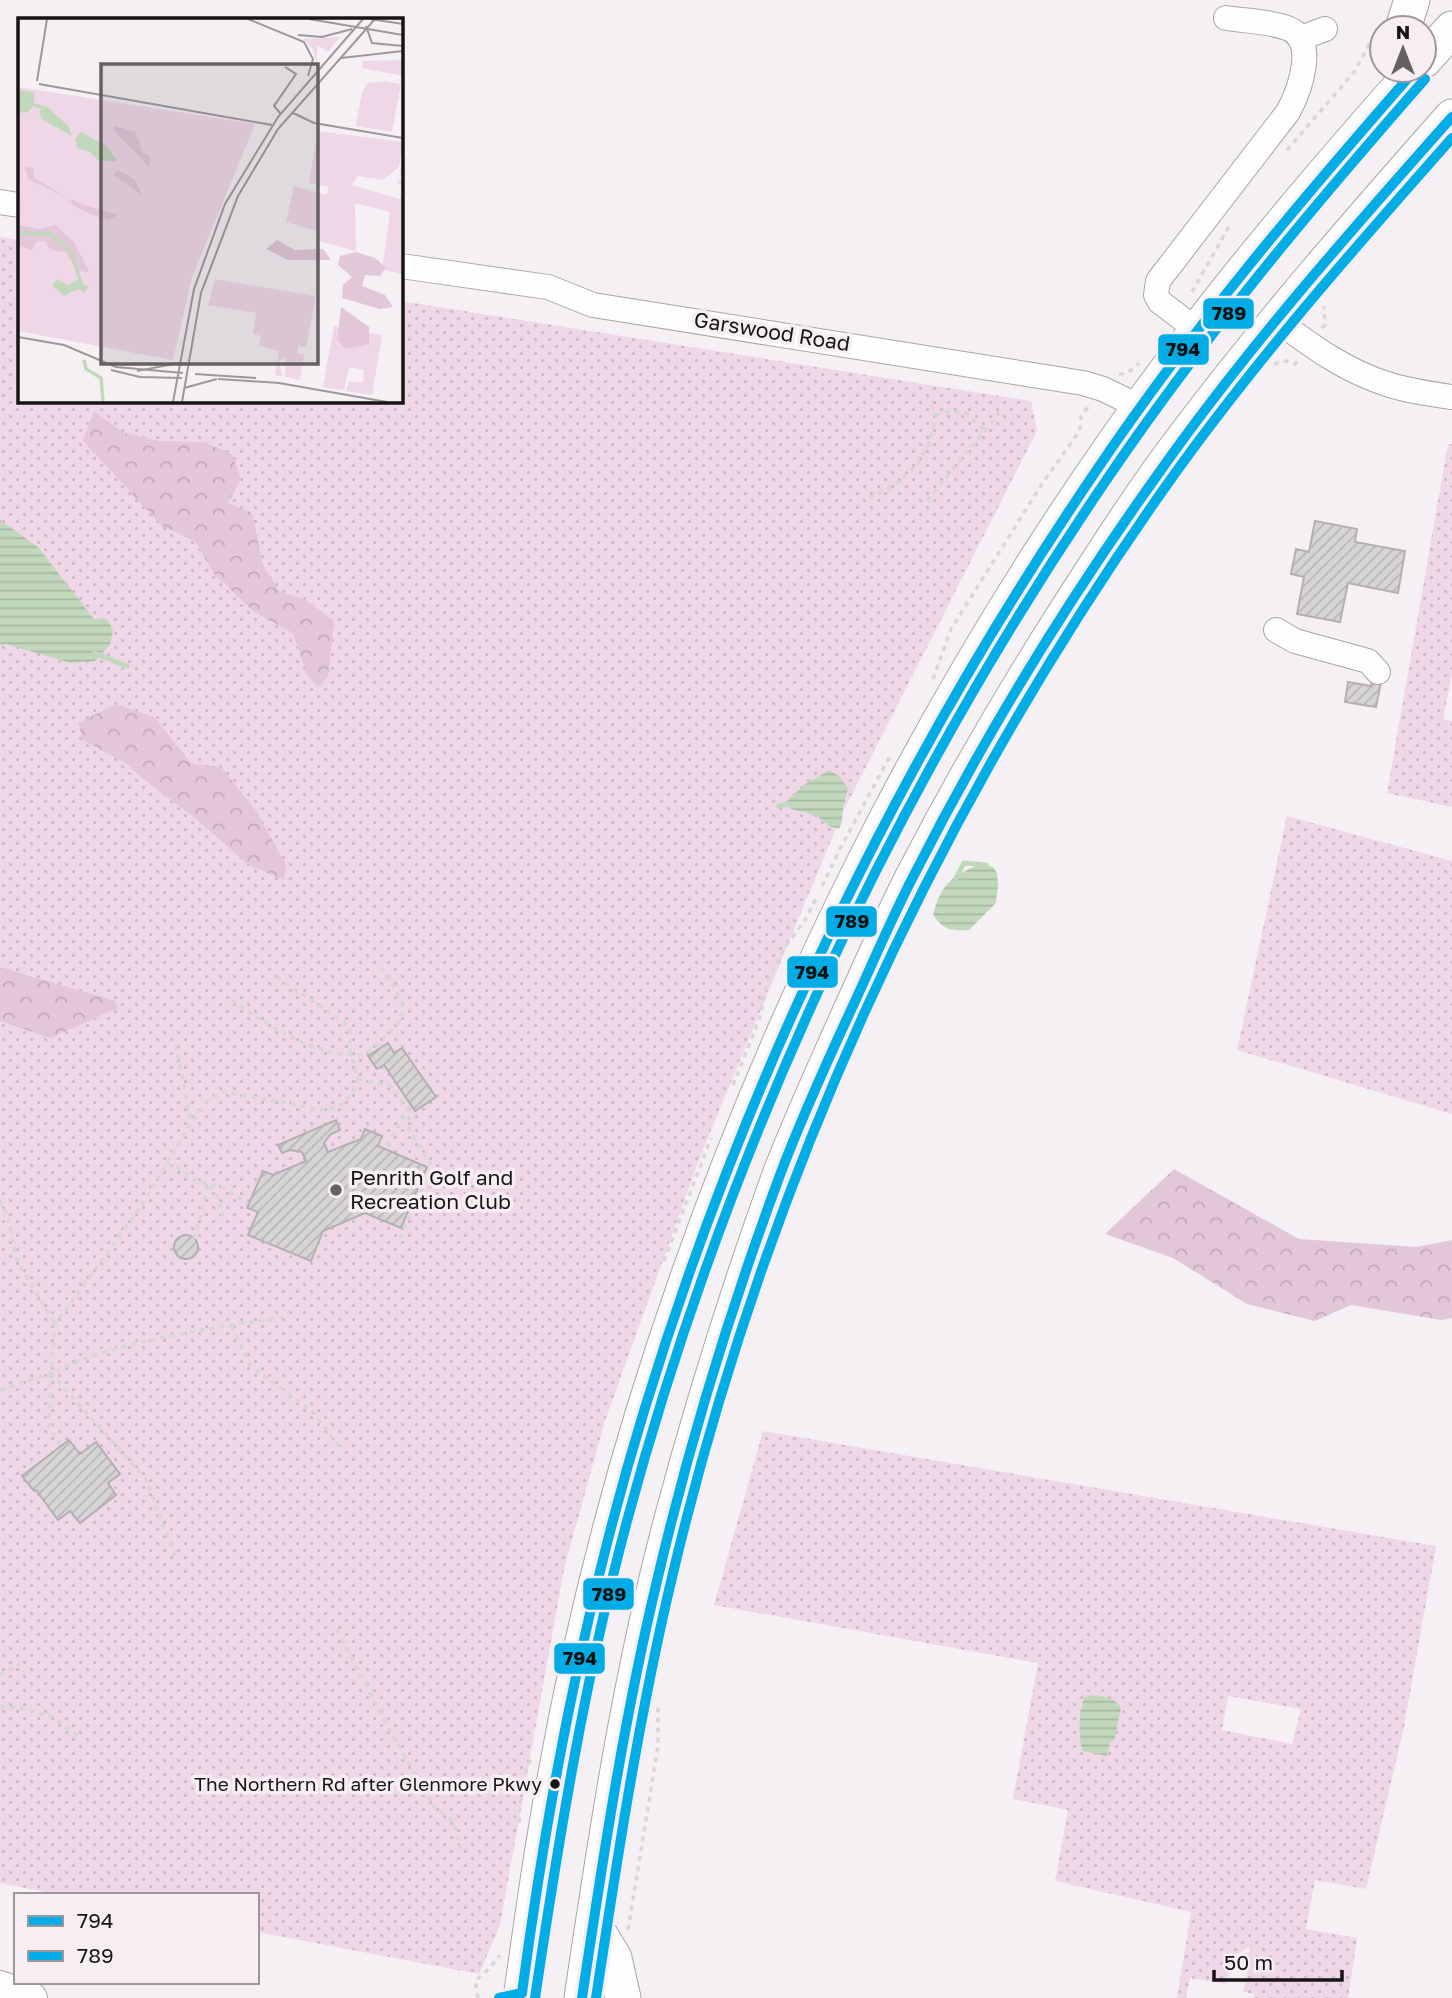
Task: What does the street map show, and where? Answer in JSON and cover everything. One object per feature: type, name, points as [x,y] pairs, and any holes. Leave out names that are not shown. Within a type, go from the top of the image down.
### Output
[{"type":"highway","points":[[1438,44],[1452,29]]},
{"type":"highway","points":[[1374,116],[1380,84]]},
{"type":"highway","points":[[504,1993],[545,1836],[566,1721],[597,1582],[643,1415],[696,1252],[736,1146],[828,936],[932,733],[973,661],[1061,521],[1197,330],[1276,230],[1403,84]]},
{"type":"highway","points":[[582,1998],[614,1785],[647,1623],[701,1413],[738,1293],[782,1170],[913,877],[1040,653],[1103,554],[1185,435],[1355,227],[1452,117]]},
{"type":"highway","points":[[594,1925],[614,1958],[623,1998]]},
{"type":"main road","points":[[0,1986],[32,1998]]},
{"type":"street","points":[[1197,330],[1160,302],[1156,295],[1157,281],[1292,105],[1304,63],[1301,38],[1289,28],[1226,18]]},
{"type":"street","points":[[1301,38],[1325,29]]},
{"type":"street","points":[[0,202],[18,205]]},
{"type":"street","name":"Garswood Road","points":[[402,266],[548,287],[593,305],[1070,380],[1102,389],[1140,407]]},
{"type":"street","points":[[1278,320],[1343,366],[1386,384],[1452,397]]},
{"type":"street","points":[[1276,630],[1295,641],[1368,661],[1378,672]]},
{"type":"path","points":[[1270,368],[1280,362],[1294,364]]},
{"type":"path","points":[[869,498],[895,485],[918,463],[929,443],[936,416],[932,405]]},
{"type":"path","points":[[936,416],[942,412],[967,413],[985,430]]},
{"type":"path","points":[[927,501],[1000,412]]},
{"type":"path","points":[[231,1000],[286,1035],[322,1050],[352,1055],[365,1054],[397,1026],[403,1010],[395,986],[377,963]]},
{"type":"path","points":[[60,1445],[49,1426],[55,1324],[140,1208],[191,1123],[208,1100],[224,1092],[318,1110],[337,1108],[352,1094],[358,1079],[349,1048],[351,1036],[347,1025],[272,974]]},
{"type":"path","points":[[176,1045],[191,1123]]},
{"type":"path","points":[[358,1079],[393,1087],[409,1107],[409,1129],[432,1166],[400,1238]]},
{"type":"path","points":[[385,1149],[409,1107]]},
{"type":"path","points":[[167,1163],[194,1180],[224,1188],[248,1205]]},
{"type":"path","points":[[208,1185],[218,1197],[224,1221]]},
{"type":"path","points":[[194,1239],[208,1185]]},
{"type":"path","points":[[0,1200],[8,1217],[18,1261],[55,1324]]},
{"type":"path","points":[[0,1390],[88,1358],[154,1340],[286,1317]]},
{"type":"path","points":[[232,1326],[250,1366],[313,1412],[341,1449]]},
{"type":"path","points":[[51,1373],[146,1479],[176,1559]]},
{"type":"path","points":[[337,1630],[394,1738],[435,1807],[453,1821],[461,1850]]},
{"type":"path","points":[[0,1675],[20,1664]]},
{"type":"path","points":[[628,1933],[658,1746],[660,1691]]},
{"type":"path","points":[[0,1706],[53,1717],[82,1739]]},
{"type":"path","points":[[478,1998],[504,1993]]},
{"type":"shaded area","points":[[0,237],[18,240],[18,402],[402,402],[402,301],[1031,401],[1037,431],[841,816],[700,1157],[605,1421],[564,1569],[500,1925],[479,1974],[259,1932],[259,1893],[51,1893],[0,1883]]},
{"type":"shaded area","points":[[1448,444],[1452,444],[1452,675],[1443,719],[1452,721],[1452,807],[1387,793]]},
{"type":"shaded area","points":[[0,520],[38,547],[94,619],[107,619],[113,630],[110,645],[95,661],[71,663],[6,644],[0,645]]},
{"type":"shaded area","points":[[829,770],[839,776],[848,788],[839,829],[829,826],[817,816],[789,808],[789,799],[804,785]]},
{"type":"shaded area","points":[[1287,816],[1452,861],[1452,1114],[1237,1050]]},
{"type":"shaded area","points":[[981,863],[993,867],[997,873],[996,903],[969,930],[952,930],[944,926],[933,914],[940,894],[955,877]]},
{"type":"shaded area","points":[[763,1431],[1436,1546],[1404,1727],[1366,1889],[1315,1880],[1306,1929],[1357,1938],[1348,1998],[1253,1998],[1254,1994],[1243,1992],[1249,1964],[1234,1961],[1251,1950],[1249,1947],[1231,1958],[1226,1984],[1190,1978],[1186,1998],[1177,1998],[1191,1912],[1055,1881],[1068,1810],[1013,1799],[1038,1663],[714,1605]],"holes":[[[1228,1696],[1301,1709],[1292,1744],[1222,1730]]]},
{"type":"shaded area","points":[[1090,1695],[1112,1699],[1121,1708],[1115,1738],[1110,1743],[1107,1756],[1082,1751],[1081,1711],[1084,1698]]},
{"type":"green space","points":[[94,411],[124,433],[160,441],[203,442],[232,454],[241,479],[228,503],[252,513],[263,565],[279,591],[306,600],[334,621],[328,676],[318,687],[307,675],[293,633],[254,612],[214,574],[195,541],[162,526],[83,441]]},
{"type":"green space","points":[[116,704],[154,717],[192,764],[221,767],[257,812],[286,865],[284,880],[249,865],[125,763],[83,740],[78,723]]},
{"type":"green space","points":[[0,967],[115,1001],[118,1008],[50,1038],[0,1021]]},
{"type":"green space","points":[[1174,1169],[1299,1239],[1416,1247],[1452,1240],[1452,1318],[1441,1320],[1351,1305],[1315,1321],[1247,1304],[1173,1258],[1105,1234]]},
{"type":"building","points":[[1315,521],[1357,529],[1355,542],[1405,551],[1398,593],[1348,583],[1340,622],[1297,614],[1304,577],[1291,574],[1296,549],[1309,552]]},
{"type":"building","points":[[1374,671],[1383,672],[1376,707],[1345,702],[1348,682],[1371,686]]},
{"type":"building","points":[[388,1043],[394,1053],[402,1048],[436,1097],[415,1111],[384,1065],[377,1069],[368,1056]]},
{"type":"building","name":"Penrith Golf and Recreation Club","points":[[336,1120],[340,1130],[331,1134],[324,1143],[328,1152],[361,1139],[365,1129],[382,1136],[378,1146],[427,1167],[401,1228],[365,1213],[323,1231],[311,1261],[248,1235],[258,1212],[247,1208],[263,1171],[273,1175],[306,1161],[302,1152],[290,1150],[282,1153],[278,1145]]},
{"type":"building","points":[[186,1235],[194,1239],[198,1247],[194,1255],[186,1259],[178,1255],[174,1247],[178,1239]]},
{"type":"building","points":[[69,1440],[80,1454],[96,1442],[120,1474],[108,1483],[116,1495],[80,1523],[70,1511],[58,1520],[22,1476]]},
{"type":"waterway","points":[[94,653],[127,666]]},
{"type":"waterway","points":[[779,806],[795,805]]},
{"type":"waterway","points":[[956,878],[964,863],[986,865]]},
{"type":"transit line","name":"794","points":[[499,1998],[522,1993],[544,1846],[571,1699],[604,1554],[644,1411],[685,1286],[730,1163],[835,922],[958,690],[1026,578],[1098,468],[1172,364],[1250,264],[1403,84]]},
{"type":"transit line","name":"789","points":[[535,1998],[574,1758],[598,1639],[627,1521],[667,1384],[713,1248],[765,1115],[822,983],[884,854],[952,728],[1025,605],[1103,485],[1217,328],[1340,177],[1421,84]]},
{"type":"transit line","name":"794","points":[[582,1998],[634,1684],[669,1530],[697,1427],[728,1325],[796,1133],[889,925],[941,823],[998,722],[1058,622],[1123,525],[1225,383],[1337,248],[1452,117]]},
{"type":"transit line","name":"789","points":[[596,1998],[648,1688],[670,1586],[708,1439],[753,1294],[806,1152],[865,1012],[930,875],[1003,742],[1081,612],[1166,486],[1233,395],[1341,265],[1452,138]]},
{"type":"place","name":"Penrith Golf and Recreation Club","points":[[336,1190]]},
{"type":"place","name":"The Northern Rd after Glenmore Pkwy","points":[[555,1784]]}]
